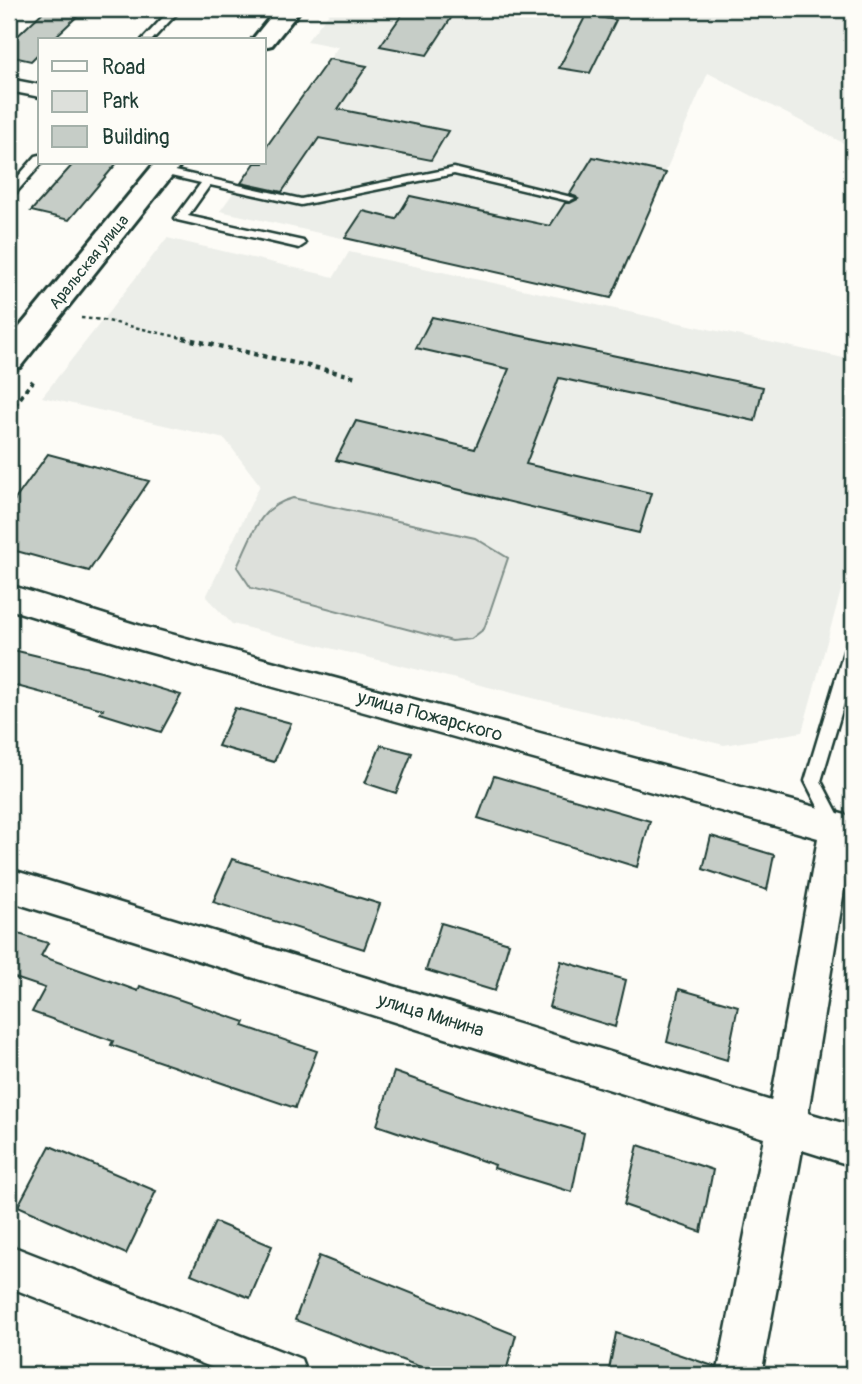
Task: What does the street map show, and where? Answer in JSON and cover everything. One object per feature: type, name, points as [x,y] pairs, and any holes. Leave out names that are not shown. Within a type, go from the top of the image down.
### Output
[{"type":"street","points":[[266,38],[289,9]]},
{"type":"street","points":[[9,85],[38,91]]},
{"type":"street","name":"Аральская улица","points":[[9,360],[166,167]]},
{"type":"street","name":"улица Пожарского","points":[[9,597],[141,638],[845,830]]},
{"type":"street","points":[[739,1375],[845,830]]},
{"type":"street","name":"улица Минина","points":[[9,885],[786,1123],[853,1146]]},
{"type":"street","points":[[9,1266],[285,1375]]},
{"type":"lane","points":[[149,38],[175,10]]},
{"type":"lane","points":[[9,194],[38,160]]},
{"type":"lane","points":[[166,167],[207,182],[301,202],[454,171],[569,198]]},
{"type":"lane","points":[[207,182],[181,218],[299,244]]},
{"type":"lane","points":[[845,830],[813,781],[853,649]]},
{"type":"path","points":[[103,320],[357,377]]},
{"type":"path","points":[[9,412],[39,372]]},
{"type":"shaded area","points":[[332,9],[853,9],[853,148],[708,73],[611,298],[220,211],[254,164],[266,164],[266,147],[338,47],[307,41]]},
{"type":"shaded area","points":[[167,238],[334,277],[349,252],[853,360],[853,547],[802,732],[724,745],[232,624],[206,597],[260,485],[225,439],[42,397]]},
{"type":"green space","points":[[293,498],[475,538],[508,558],[484,629],[471,639],[452,641],[251,588],[237,567],[252,534],[271,508]]},
{"type":"building","points":[[46,9],[85,9],[54,38],[38,38],[38,54],[31,61],[9,56],[9,44]]},
{"type":"building","points":[[406,9],[457,9],[427,55],[380,46]]},
{"type":"building","points":[[586,15],[616,20],[590,73],[559,68]]},
{"type":"building","points":[[329,59],[367,66],[338,109],[448,131],[431,160],[319,138],[282,192],[241,183],[254,164],[266,164],[266,147]]},
{"type":"building","points":[[593,157],[666,173],[611,298],[345,238],[363,211],[396,219],[410,196],[550,226],[565,203],[578,199],[570,194]]},
{"type":"building","points":[[73,164],[116,164],[69,220],[31,211]]},
{"type":"building","points":[[432,317],[763,387],[755,421],[559,378],[526,464],[651,493],[639,533],[336,460],[356,421],[475,449],[509,369],[416,348]]},
{"type":"building","points":[[48,454],[149,481],[89,571],[9,549],[9,508]]},
{"type":"building","points":[[9,649],[101,671],[181,695],[161,732],[100,713],[103,709],[9,684]]},
{"type":"building","points":[[235,708],[291,723],[274,762],[218,746]]},
{"type":"building","points":[[381,745],[412,753],[396,793],[365,783]]},
{"type":"building","points":[[494,776],[650,821],[637,867],[478,818]]},
{"type":"building","points":[[711,836],[774,855],[767,890],[703,869]]},
{"type":"building","points":[[232,859],[380,904],[364,949],[213,902]]},
{"type":"building","points":[[441,923],[509,943],[495,991],[426,970]]},
{"type":"building","points":[[9,931],[48,943],[41,956],[138,991],[140,986],[245,1022],[243,1026],[317,1051],[295,1108],[111,1045],[113,1041],[32,1012],[45,988],[9,976]]},
{"type":"building","points":[[561,961],[626,980],[615,1027],[549,1007]]},
{"type":"building","points":[[679,989],[738,1006],[727,1060],[667,1042]]},
{"type":"building","points":[[394,1072],[584,1133],[572,1192],[494,1168],[495,1165],[377,1125]]},
{"type":"building","points":[[638,1145],[713,1170],[701,1232],[624,1205]]},
{"type":"building","points":[[50,1146],[156,1191],[126,1254],[18,1206]]},
{"type":"building","points":[[215,1222],[272,1246],[250,1298],[191,1274]]},
{"type":"building","points":[[319,1256],[516,1335],[505,1375],[442,1375],[295,1320]]},
{"type":"building","points":[[616,1333],[716,1367],[715,1375],[608,1375]]}]
